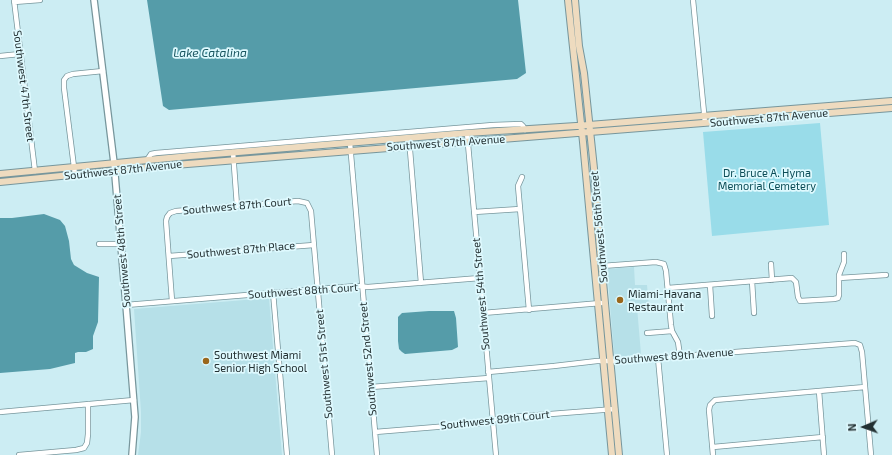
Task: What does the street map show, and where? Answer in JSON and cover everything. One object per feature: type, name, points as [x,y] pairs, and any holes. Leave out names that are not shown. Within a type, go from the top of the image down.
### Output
[{"type":"main road","name":"Southwest 56th Street","points":[[568,0],[582,126],[612,455]]},
{"type":"main road","name":"Southwest 56th Street","points":[[575,0],[591,132],[619,455]]},
{"type":"main road","name":"Southwest 87th Avenue","points":[[0,174],[233,152],[294,144],[350,143],[892,101]]},
{"type":"main road","points":[[860,103],[860,111]]},
{"type":"main road","points":[[823,106],[824,114]]},
{"type":"main road","points":[[805,108],[805,115]]},
{"type":"main road","name":"Southwest 87th Avenue","points":[[0,182],[351,150],[892,108]]},
{"type":"main road","points":[[765,111],[765,118]]},
{"type":"main road","points":[[517,138],[524,134],[525,130]]},
{"type":"main road","points":[[294,144],[294,155]]},
{"type":"main road","points":[[35,171],[35,179]]},
{"type":"street","points":[[14,1],[40,0]]},
{"type":"street","name":"Southwest 48th Street","points":[[94,0],[114,163],[121,244],[134,400],[135,430],[132,455]]},
{"type":"street","points":[[693,0],[705,123]]},
{"type":"street","name":"Southwest 47th Street","points":[[14,1],[35,171]]},
{"type":"street","points":[[0,56],[20,54]]},
{"type":"street","points":[[74,175],[64,80],[67,76],[75,74],[103,71]]},
{"type":"street","name":"Southwest 87th Avenue","points":[[147,160],[151,154],[156,153],[294,144],[518,124],[522,125],[525,130]]},
{"type":"street","name":"Southwest 54th Street","points":[[467,133],[496,455]]},
{"type":"street","points":[[409,138],[421,283]]},
{"type":"street","name":"Southwest 52nd Street","points":[[350,143],[377,455]]},
{"type":"street","points":[[233,152],[237,206]]},
{"type":"street","points":[[522,177],[518,186],[528,310]]},
{"type":"street","name":"Southwest 87th Court","points":[[169,256],[166,221],[168,214],[176,211],[298,201],[307,203]]},
{"type":"street","name":"Southwest 51st Street","points":[[307,203],[311,211],[332,455]]},
{"type":"street","points":[[474,212],[520,209]]},
{"type":"street","points":[[99,244],[121,244]]},
{"type":"street","name":"Southwest 87th Place","points":[[169,256],[314,245]]},
{"type":"street","points":[[668,288],[791,278],[794,279],[796,284],[799,300],[838,298],[840,294],[839,278],[844,262],[844,254]]},
{"type":"street","points":[[169,256],[172,301]]},
{"type":"street","points":[[602,266],[656,262],[664,264],[672,331],[678,342],[680,356]]},
{"type":"street","points":[[771,264],[772,280]]},
{"type":"street","points":[[839,278],[886,275]]},
{"type":"street","name":"Southwest 88th Court","points":[[126,305],[273,292],[356,286],[368,287],[480,278]]},
{"type":"street","points":[[752,281],[754,313]]},
{"type":"street","points":[[710,285],[712,316]]},
{"type":"street","points":[[273,292],[287,455]]},
{"type":"street","points":[[483,314],[598,304],[605,302]]},
{"type":"street","points":[[647,333],[672,331]]},
{"type":"street","name":"Southwest 89th Avenue","points":[[488,372],[603,361],[611,362],[848,342],[859,344],[862,352],[865,388]]},
{"type":"street","points":[[658,358],[667,455]]},
{"type":"street","points":[[371,387],[489,378]]},
{"type":"street","points":[[713,455],[709,410],[711,404],[718,399],[865,388],[871,455]]},
{"type":"street","points":[[819,391],[824,455]]},
{"type":"street","points":[[0,412],[134,400]]},
{"type":"street","points":[[19,455],[82,449],[86,446],[88,434],[88,404]]},
{"type":"street","name":"Southwest 89th Court","points":[[375,432],[485,423],[500,418],[615,409]]},
{"type":"street","points":[[712,446],[823,437]]},
{"type":"shaded area","points":[[634,267],[635,285],[647,285],[649,306],[637,307],[641,354],[618,357],[614,353],[607,269]]},
{"type":"shaded area","name":"Southwest Miami Senior High School","points":[[269,298],[282,455],[138,455],[141,432],[141,412],[134,309]]},
{"type":"green space","name":"Dr. Bruce A. Hyma Memorial Cemetery","points":[[820,123],[829,225],[712,236],[703,132]]},
{"type":"water","name":"Lake Catalina","points":[[147,0],[518,0],[526,73],[517,79],[169,110],[163,106]]},
{"type":"water","points":[[44,214],[60,220],[65,226],[69,241],[71,259],[74,265],[87,273],[99,277],[98,322],[93,336],[93,349],[86,352],[75,353],[75,363],[50,369],[0,373],[0,218]]},
{"type":"water","points":[[454,311],[456,318],[458,347],[452,350],[405,354],[399,349],[398,317],[402,313]]},
{"type":"place","name":"Miami-Havana Restaurant","points":[[620,300]]},
{"type":"place","name":"Southwest Miami Senior High School","points":[[206,361]]}]
